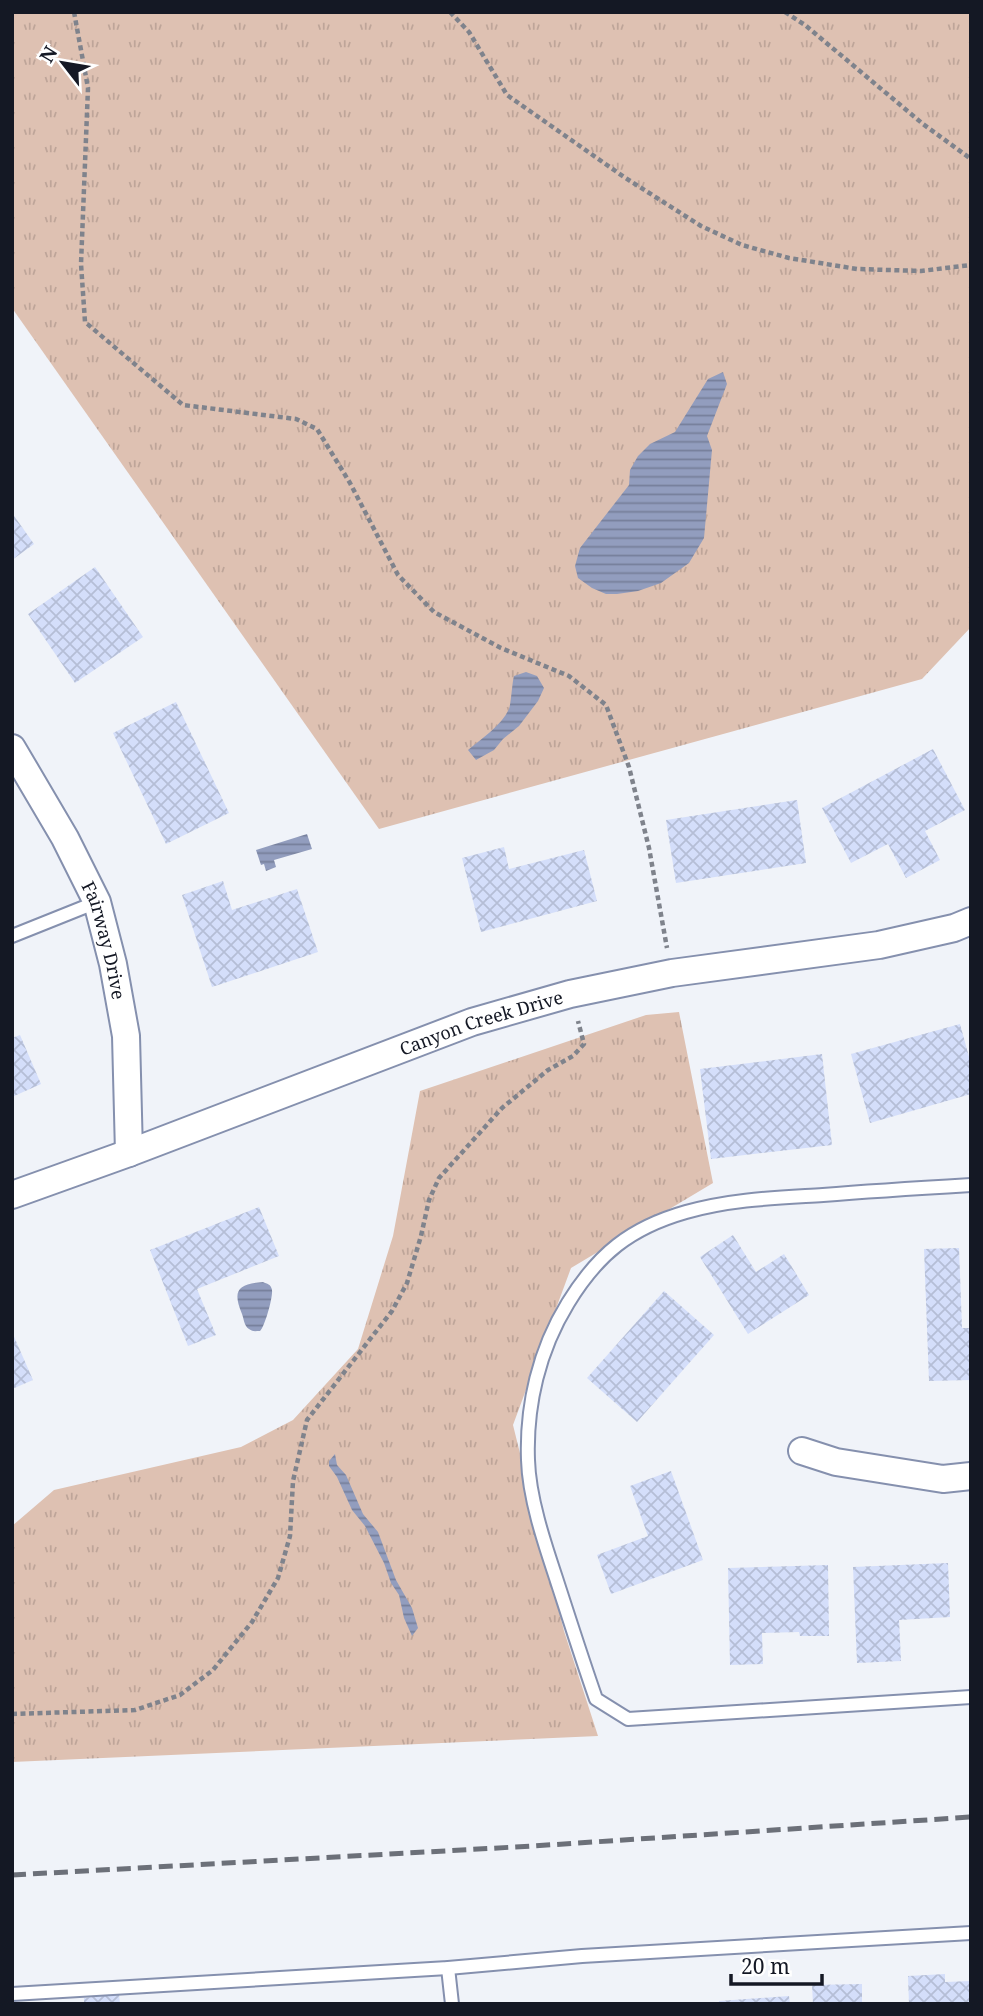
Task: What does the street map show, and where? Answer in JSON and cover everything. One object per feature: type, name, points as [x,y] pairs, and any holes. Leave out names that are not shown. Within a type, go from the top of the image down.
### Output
[{"type":"street","name":"Fairway Drive","points":[[12,748],[65,838],[97,902],[113,964],[126,1036],[129,1153]]},
{"type":"street","name":"Canyon Creek Drive","points":[[12,1195],[472,1022],[570,994],[672,973],[879,944],[954,928],[971,921]]},
{"type":"street","points":[[802,1451],[836,1462],[943,1479],[971,1476]]},
{"type":"lane","points":[[12,936],[97,902]]},
{"type":"lane","points":[[971,1185],[736,1200],[684,1212],[647,1227],[618,1244],[598,1261],[581,1283],[560,1316],[548,1342],[535,1380],[528,1420],[527,1462],[546,1548],[596,1699],[628,1719],[971,1697]]},
{"type":"lane","points":[[12,1994],[971,1933]]},
{"type":"lane","points":[[448,1968],[452,2004]]},
{"type":"path","points":[[74,12],[88,89],[81,264],[85,321],[183,405],[296,419],[317,429],[350,484],[398,575],[435,612],[502,648],[569,676],[606,705],[632,780],[649,848],[672,973]]},
{"type":"path","points":[[450,12],[469,32],[506,96],[701,226],[742,245],[789,258],[843,267],[920,271],[971,265]]},
{"type":"path","points":[[785,12],[805,25],[923,124],[971,159]]},
{"type":"path","points":[[12,1714],[135,1710],[180,1695],[214,1670],[252,1622],[278,1578],[290,1536],[293,1481],[307,1420],[397,1302],[407,1283],[429,1200],[439,1178],[502,1108],[548,1070],[573,1056],[584,1044],[570,994]]},
{"type":"green space","points":[[12,12],[971,12],[971,627],[922,679],[379,829],[12,308]]},
{"type":"green space","points":[[679,1012],[713,1183],[571,1268],[513,1425],[564,1631],[598,1736],[12,1762],[12,1526],[54,1490],[241,1447],[293,1420],[358,1349],[393,1236],[420,1091],[646,1015]]},
{"type":"water","points":[[723,372],[727,384],[707,436],[712,450],[704,538],[689,563],[661,583],[638,591],[606,594],[592,588],[578,578],[575,566],[580,548],[629,485],[630,470],[638,456],[650,444],[675,432],[708,379]]},
{"type":"water","points":[[526,672],[537,676],[544,688],[538,701],[519,726],[494,750],[476,760],[468,750],[506,715],[510,707],[514,676]]},
{"type":"water","points":[[307,834],[312,849],[274,860],[276,867],[266,871],[264,864],[261,865],[256,850]]},
{"type":"water","points":[[263,1282],[271,1288],[271,1299],[262,1328],[260,1331],[253,1331],[245,1324],[238,1294],[239,1290],[248,1284]]},
{"type":"water","points":[[335,1454],[337,1465],[346,1475],[363,1514],[378,1532],[396,1580],[412,1608],[418,1628],[412,1636],[404,1618],[399,1595],[391,1583],[384,1563],[329,1466],[329,1461]]},
{"type":"building","points":[[12,513],[34,544],[12,560]]},
{"type":"building","points":[[95,567],[143,637],[75,683],[28,614]]},
{"type":"building","points":[[176,702],[229,813],[166,844],[113,733]]},
{"type":"building","points":[[933,749],[965,810],[925,831],[940,860],[906,878],[888,844],[851,863],[822,808]]},
{"type":"building","points":[[797,800],[806,863],[676,883],[666,820]]},
{"type":"building","points":[[504,847],[509,869],[584,850],[597,901],[481,932],[462,858]]},
{"type":"building","points":[[223,881],[232,910],[297,889],[318,952],[212,987],[182,895]]},
{"type":"building","points":[[960,1024],[971,1064],[971,1094],[870,1123],[851,1054]]},
{"type":"building","points":[[20,1035],[41,1084],[12,1097],[12,1038]]},
{"type":"building","points":[[822,1054],[832,1145],[711,1159],[700,1069]]},
{"type":"building","points":[[259,1207],[279,1256],[197,1289],[216,1335],[188,1346],[150,1250]]},
{"type":"building","points":[[733,1235],[756,1272],[784,1254],[809,1295],[748,1334],[700,1257]]},
{"type":"building","points":[[959,1248],[962,1328],[971,1328],[971,1380],[929,1381],[924,1249]]},
{"type":"building","points":[[664,1291],[714,1335],[637,1422],[587,1378]]},
{"type":"building","points":[[12,1332],[33,1380],[12,1389]]},
{"type":"building","points":[[671,1471],[703,1560],[611,1594],[597,1555],[648,1536],[630,1486]]},
{"type":"building","points":[[948,1563],[950,1617],[899,1620],[901,1661],[857,1663],[853,1567]]},
{"type":"building","points":[[828,1565],[829,1636],[800,1636],[799,1632],[762,1633],[763,1664],[730,1665],[728,1568]]},
{"type":"building","points":[[945,1974],[945,1982],[971,1981],[971,2004],[909,2004],[908,1976]]},
{"type":"building","points":[[862,1984],[862,2004],[813,2004],[812,1985]]},
{"type":"building","points":[[119,1994],[120,2004],[84,2004],[84,1998]]},
{"type":"building","points":[[789,1996],[790,2004],[719,2004],[719,2001]]},
{"type":"railway","points":[[12,1875],[533,1846],[971,1817]]}]
